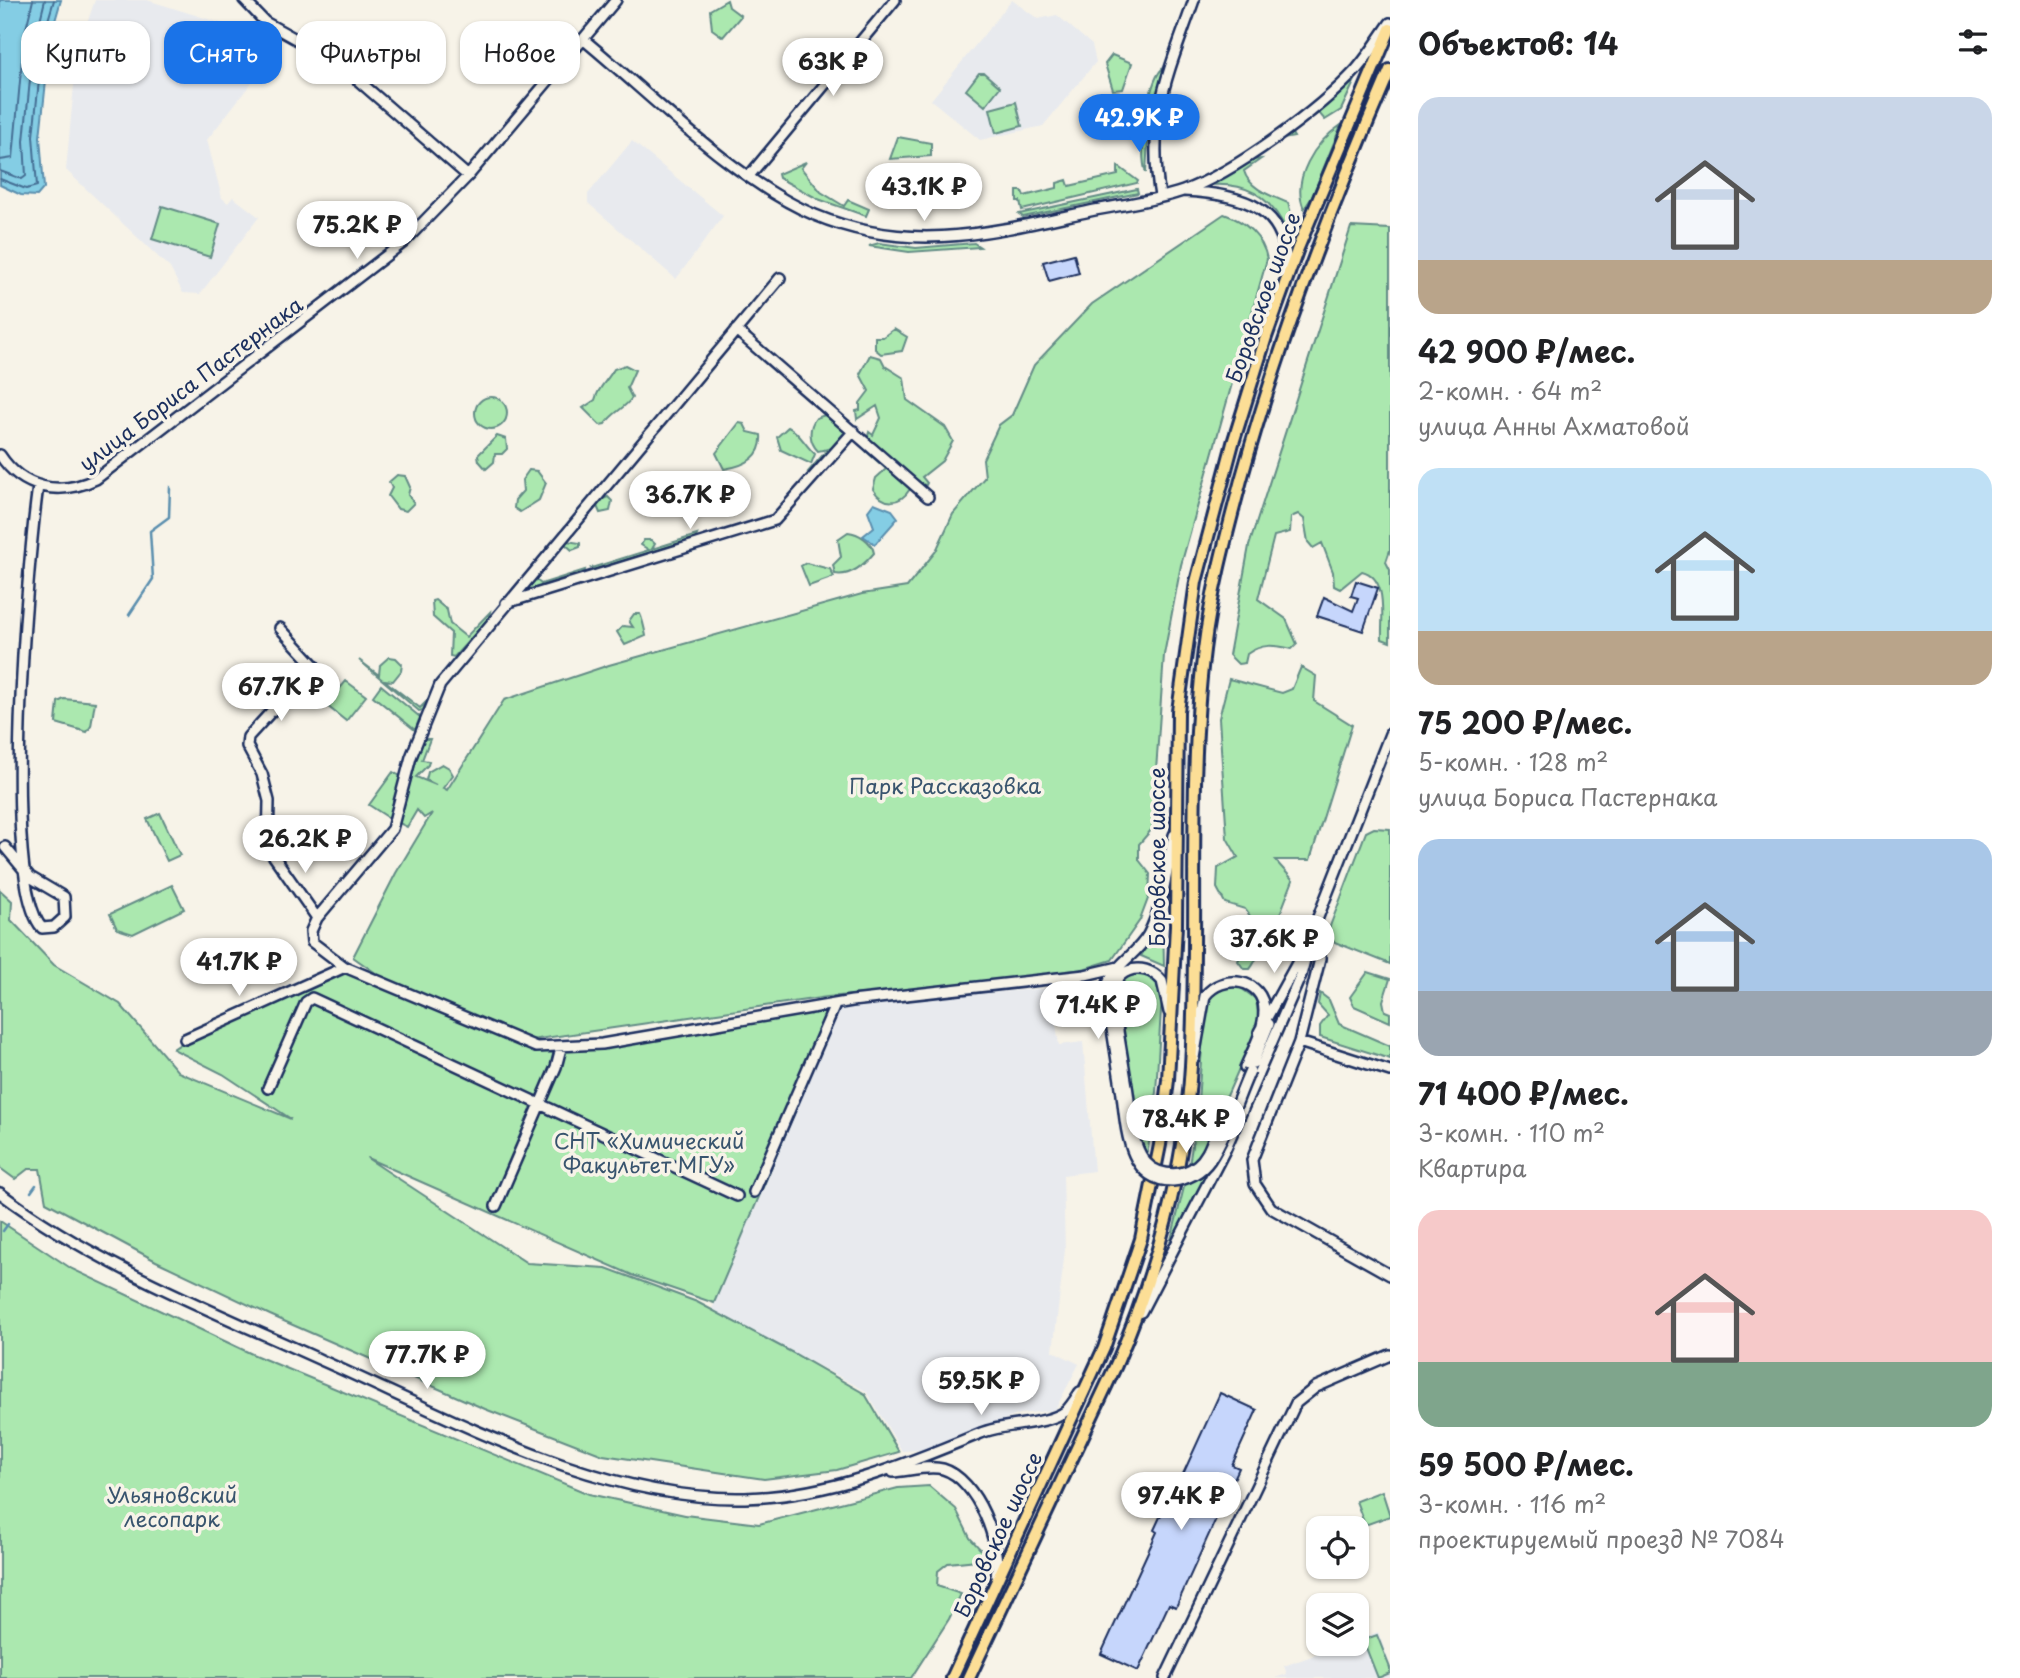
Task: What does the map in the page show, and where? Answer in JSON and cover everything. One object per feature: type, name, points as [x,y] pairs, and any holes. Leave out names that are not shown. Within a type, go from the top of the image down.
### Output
[{"type":"main road","name":"Боровское шоссе","points":[[952,1678],[1090,1380],[1122,1301],[1148,1213],[1166,1103],[1176,925],[1175,830],[1179,686],[1196,582],[1233,443],[1285,280],[1390,29]]},
{"type":"main road","name":"Боровское шоссе","points":[[969,1678],[1132,1329],[1171,1191],[1191,1066],[1197,731],[1204,649],[1216,579],[1254,433],[1297,301],[1390,70]]},
{"type":"street","points":[[244,0],[265,22],[337,62],[468,176]]},
{"type":"street","name":"улица Бориса Пастернака","points":[[38,486],[63,489],[96,479],[376,265],[416,230],[468,176],[616,0]]},
{"type":"street","points":[[748,176],[895,0]]},
{"type":"street","points":[[1160,196],[1154,150],[1158,104],[1194,0]]},
{"type":"street","points":[[583,39],[748,176],[815,215],[868,231],[913,237],[980,235],[1182,191],[1251,154],[1328,96],[1369,54],[1390,23]]},
{"type":"street","points":[[1182,191],[1231,195],[1247,201],[1265,213],[1284,243],[1285,280]]},
{"type":"street","points":[[780,278],[506,603],[436,692],[411,757],[392,829],[317,918],[311,931],[313,942],[345,967],[536,1047],[561,1048],[602,1044],[835,1005],[1085,975],[1119,967]]},
{"type":"street","points":[[736,330],[928,497]]},
{"type":"street","points":[[506,603],[775,520],[854,431]]},
{"type":"street","points":[[0,455],[15,473],[38,486],[11,666]]},
{"type":"street","points":[[280,628],[314,665],[248,737],[247,746],[262,774],[269,801],[268,848],[317,918]]},
{"type":"street","points":[[1132,1329],[1225,1150],[1301,975],[1313,930],[1390,734]]},
{"type":"street","points":[[1175,830],[1159,911],[1142,945],[1110,978],[1106,990],[1140,1155],[1158,1171],[1180,1174],[1195,1167],[1205,1156],[1305,954]]},
{"type":"street","points":[[4,835],[6,868]]},
{"type":"street","points":[[5,847],[30,877],[60,893],[67,910],[62,922],[54,927],[42,928],[31,920],[19,901]]},
{"type":"street","points":[[1259,1032],[1313,930]]},
{"type":"street","points":[[1313,930],[1320,943],[1320,959],[1299,1042],[1255,1149],[1253,1176],[1258,1191],[1272,1208],[1390,1275]]},
{"type":"street","points":[[185,1039],[345,967]]},
{"type":"street","points":[[1124,1086],[1112,996],[1117,979],[1132,969],[1154,973],[1164,984],[1171,1020]]},
{"type":"street","points":[[1085,975],[1098,981],[1106,990]]},
{"type":"street","points":[[1191,1066],[1199,1042],[1203,999],[1218,983],[1241,982],[1258,994],[1264,1010],[1247,1070]]},
{"type":"street","points":[[268,1088],[306,1002],[312,998],[737,1196]]},
{"type":"street","points":[[754,1192],[835,1005]]},
{"type":"street","points":[[1299,1042],[1390,1071]]},
{"type":"street","points":[[496,1206],[556,1067],[561,1048]]},
{"type":"street","points":[[0,1193],[70,1240],[125,1270],[427,1407],[579,1470],[686,1494],[742,1498],[790,1495],[881,1474],[940,1468],[966,1483],[995,1541],[999,1560],[994,1587]]},
{"type":"street","points":[[1165,1678],[1296,1402],[1325,1383],[1390,1355]]},
{"type":"street","points":[[881,1474],[984,1432],[1049,1419],[1066,1410],[1090,1380]]},
{"type":"shaded area","points":[[95,0],[147,0],[214,21],[164,21],[164,84],[251,84],[207,140],[222,198],[228,203],[233,197],[259,217],[200,294],[183,293],[170,268],[66,170],[74,84],[150,84],[150,21],[88,21]]},
{"type":"shaded area","points":[[1012,0],[1038,19],[1057,15],[1092,45],[1096,62],[1043,126],[980,140],[931,100]]},
{"type":"shaded area","points":[[632,141],[723,216],[676,279],[588,203],[588,194]]},
{"type":"shaded area","points":[[1060,987],[1062,1007],[1054,1010],[1059,1045],[1083,1042],[1094,1171],[1063,1175],[1065,1250],[1053,1351],[1079,1364],[1055,1410],[1020,1414],[920,1450],[902,1451],[866,1391],[712,1309],[840,1005]]},
{"type":"shaded area","points":[[1378,1632],[1390,1665],[1390,1678],[1275,1678],[1287,1674],[1284,1666],[1312,1656],[1369,1656],[1369,1635]]},
{"type":"green space","points":[[727,0],[729,7],[741,16],[723,37],[712,29],[710,10]]},
{"type":"green space","points":[[1112,55],[1132,63],[1123,89],[1113,90],[1105,64]]},
{"type":"green space","points":[[1162,69],[1164,73],[1149,124],[1146,173],[1143,150],[1145,119],[1152,88]]},
{"type":"green space","points":[[979,73],[984,73],[1000,87],[985,106],[966,90]]},
{"type":"green space","points":[[1355,80],[1341,110],[1325,120],[1319,113],[1291,132],[1294,137],[1277,140]]},
{"type":"green space","points":[[1016,102],[1022,126],[996,133],[990,109]]},
{"type":"green space","points":[[1341,125],[1312,197],[1304,209],[1301,186],[1308,162],[1322,141]]},
{"type":"green space","points":[[898,137],[931,143],[931,156],[890,159]]},
{"type":"green space","points":[[1261,159],[1244,171],[1256,187],[1288,203],[1292,216],[1289,235],[1274,209],[1255,193],[1231,185],[1200,186],[1251,160]]},
{"type":"green space","points":[[806,162],[801,168],[821,192],[844,206],[848,200],[869,209],[866,216],[818,199],[779,178],[778,174]]},
{"type":"green space","points":[[1118,166],[1138,181],[1137,183],[1022,210],[1020,201],[1017,201],[1017,191],[1022,191],[1024,196],[1057,188],[1057,183],[1067,180],[1069,186],[1118,175]]},
{"type":"green space","points":[[1137,189],[1138,193],[1023,217],[1019,214]]},
{"type":"green space","points":[[162,206],[220,224],[210,257],[152,239]]},
{"type":"green space","name":"Парк Рассказовка","points":[[1224,214],[1252,231],[1262,244],[1267,259],[1181,565],[1164,655],[1152,829],[1139,844],[1139,860],[1150,874],[1149,896],[1140,920],[1112,960],[1083,969],[959,986],[827,997],[531,1040],[387,981],[353,957],[396,873],[432,813],[424,818],[417,810],[407,827],[399,823],[422,739],[430,739],[422,760],[429,761],[416,777],[436,785],[426,780],[428,772],[442,764],[449,768],[453,775],[443,788],[447,790],[504,700],[609,665],[862,594],[907,587],[936,551],[953,514],[985,477],[983,459],[999,425],[1012,415],[1034,365],[1092,304]]},
{"type":"green space","points":[[1351,227],[1390,229],[1390,550],[1386,562],[1390,570],[1390,642],[1382,639],[1382,599],[1376,581],[1362,571],[1340,589],[1334,586],[1333,572],[1322,543],[1313,548],[1308,542],[1304,519],[1298,514],[1291,517],[1290,532],[1274,536],[1258,599],[1286,619],[1297,644],[1292,649],[1274,646],[1258,648],[1247,654],[1245,663],[1238,664],[1229,655],[1249,546]]},
{"type":"green space","points":[[879,243],[916,248],[974,243],[980,247],[909,252],[869,246]]},
{"type":"green space","points":[[894,329],[907,337],[902,351],[881,354],[875,349],[875,337],[883,337]]},
{"type":"green space","points":[[870,355],[881,358],[885,366],[904,378],[907,400],[945,427],[953,441],[942,461],[922,477],[926,485],[920,484],[867,440],[869,432],[873,435],[881,418],[877,406],[857,419],[856,411],[860,410],[860,403],[869,391],[860,374]]},
{"type":"green space","points":[[625,365],[635,370],[627,388],[632,398],[605,424],[600,425],[583,408],[595,400],[598,391],[614,369]]},
{"type":"green space","points":[[806,396],[847,431],[812,474],[808,472],[828,449],[818,451],[811,439],[813,422],[825,415]]},
{"type":"green space","points":[[491,397],[502,402],[507,413],[502,424],[491,429],[480,424],[475,413],[480,402]]},
{"type":"green space","points":[[739,423],[744,424],[748,432],[761,435],[759,450],[751,460],[724,469],[716,453]]},
{"type":"green space","points":[[788,427],[796,432],[815,454],[811,464],[781,450],[777,437]]},
{"type":"green space","points":[[497,436],[506,439],[507,449],[502,454],[495,454],[494,462],[486,469],[479,461],[478,455]]},
{"type":"green space","points":[[867,452],[926,500],[910,489],[897,501],[886,501],[877,495],[873,489],[876,478],[886,469]]},
{"type":"green space","points":[[529,470],[537,471],[546,483],[539,500],[520,512],[514,508],[515,500],[523,491],[522,480]]},
{"type":"green space","points":[[397,475],[405,476],[410,487],[408,495],[414,503],[406,511],[398,509],[388,496],[392,488],[389,482]]},
{"type":"green space","points":[[605,493],[603,499],[608,497],[612,501],[610,511],[600,513],[597,506],[567,541],[580,543],[580,547],[572,550],[565,544],[535,579],[541,584],[585,570],[584,575],[521,595],[519,592]]},
{"type":"green space","points":[[848,532],[864,538],[874,553],[852,572],[835,574],[833,565],[841,557],[838,539]]},
{"type":"green space","points":[[697,535],[694,541],[595,571],[591,568],[649,550],[641,545],[644,540],[651,540],[655,544],[652,549]]},
{"type":"green space","points":[[806,563],[830,569],[834,577],[809,586],[801,566]]},
{"type":"green space","points":[[435,600],[447,610],[450,624],[466,637],[490,612],[489,618],[454,657],[450,656],[451,633],[433,617],[432,601]]},
{"type":"green space","points":[[634,614],[640,614],[646,636],[625,645],[617,632],[623,626],[633,627],[629,621]]},
{"type":"green space","points":[[389,657],[396,658],[402,664],[401,671],[393,681],[384,680],[420,708],[425,703],[423,710],[419,711],[359,660],[379,675],[380,665]]},
{"type":"green space","points":[[1301,667],[1316,676],[1314,701],[1352,725],[1310,860],[1275,860],[1293,880],[1278,919],[1253,920],[1245,909],[1225,903],[1217,888],[1218,868],[1238,857],[1227,838],[1219,718],[1229,679],[1282,693],[1292,689]]},
{"type":"green space","points":[[346,681],[366,696],[346,721],[326,705]]},
{"type":"green space","points":[[381,685],[420,717],[415,730],[373,696]]},
{"type":"green space","points":[[64,699],[95,702],[91,726],[87,732],[56,723],[58,702]]},
{"type":"green space","points":[[393,772],[402,777],[389,818],[369,805]]},
{"type":"green space","points":[[160,813],[180,855],[167,861],[147,819]]},
{"type":"green space","points":[[1374,828],[1390,829],[1390,964],[1332,941],[1327,934],[1366,832]]},
{"type":"green space","points":[[172,885],[184,909],[133,934],[117,929],[110,914]]},
{"type":"green space","name":"СНТ «Химический Факультет МГУ»","points":[[0,890],[12,901],[11,920],[54,965],[120,1004],[178,1072],[291,1119],[223,1074],[173,1049],[188,1039],[345,972],[540,1050],[826,1000],[840,1005],[714,1303],[632,1275],[367,1158],[527,1263],[606,1268],[697,1302],[795,1354],[865,1394],[899,1452],[837,1470],[764,1479],[603,1455],[485,1409],[270,1315],[156,1261],[46,1202],[40,1169],[28,1169],[15,1179],[0,1168]]},
{"type":"green space","points":[[1163,920],[1164,966],[1141,956]]},
{"type":"green space","points":[[1235,928],[1264,928],[1269,931],[1250,969],[1244,969],[1238,961],[1246,944],[1237,937]]},
{"type":"green space","points":[[1140,971],[1157,979],[1162,993],[1156,1092],[1147,1157],[1139,1138],[1117,995],[1124,978]]},
{"type":"green space","points":[[1368,972],[1390,979],[1383,1001],[1385,1011],[1390,1013],[1390,1022],[1354,1006],[1350,997]]},
{"type":"green space","points":[[1238,986],[1256,999],[1259,1023],[1202,1153],[1189,1165],[1197,1115],[1205,1007],[1218,990]]},
{"type":"green space","points":[[1320,993],[1329,1000],[1339,1024],[1390,1046],[1390,1059],[1320,1037],[1320,1026],[1328,1015],[1318,1004]]},
{"type":"green space","points":[[1216,1157],[1170,1244],[1185,1183]]},
{"type":"green space","name":"Ульяновский лесопарк","points":[[0,1221],[72,1269],[252,1354],[589,1494],[685,1515],[759,1524],[898,1488],[929,1486],[956,1509],[970,1538],[983,1552],[977,1560],[948,1563],[938,1571],[937,1586],[961,1594],[949,1619],[911,1678],[0,1678]]},
{"type":"green space","points":[[1382,1491],[1390,1516],[1369,1524],[1369,1516],[1362,1516],[1356,1501]]},
{"type":"green space","points":[[1377,1635],[1390,1668],[1390,1673],[1378,1678],[1369,1655],[1369,1638]]},
{"type":"water","points":[[0,0],[61,0],[55,21],[21,21],[21,84],[46,84],[40,137],[44,188],[37,196],[21,195],[0,185]]},
{"type":"water","points":[[874,503],[892,510],[898,518],[875,544],[863,536],[874,527],[868,511]]},
{"type":"building","points":[[1074,254],[1079,273],[1049,281],[1043,262]]},
{"type":"building","points":[[1356,581],[1378,588],[1363,631],[1317,616],[1324,597],[1353,611],[1358,598],[1351,596]]},
{"type":"building","points":[[1220,1393],[1257,1410],[1232,1465],[1239,1468],[1176,1607],[1169,1604],[1138,1671],[1101,1654],[1157,1532],[1154,1530],[1165,1506],[1168,1507]]},
{"type":"waterway","points":[[129,615],[153,579],[150,531],[169,517],[170,487]]},
{"type":"waterway","points":[[31,1192],[36,1185]]},
{"type":"waterway","points":[[3,1231],[8,1224]]}]
